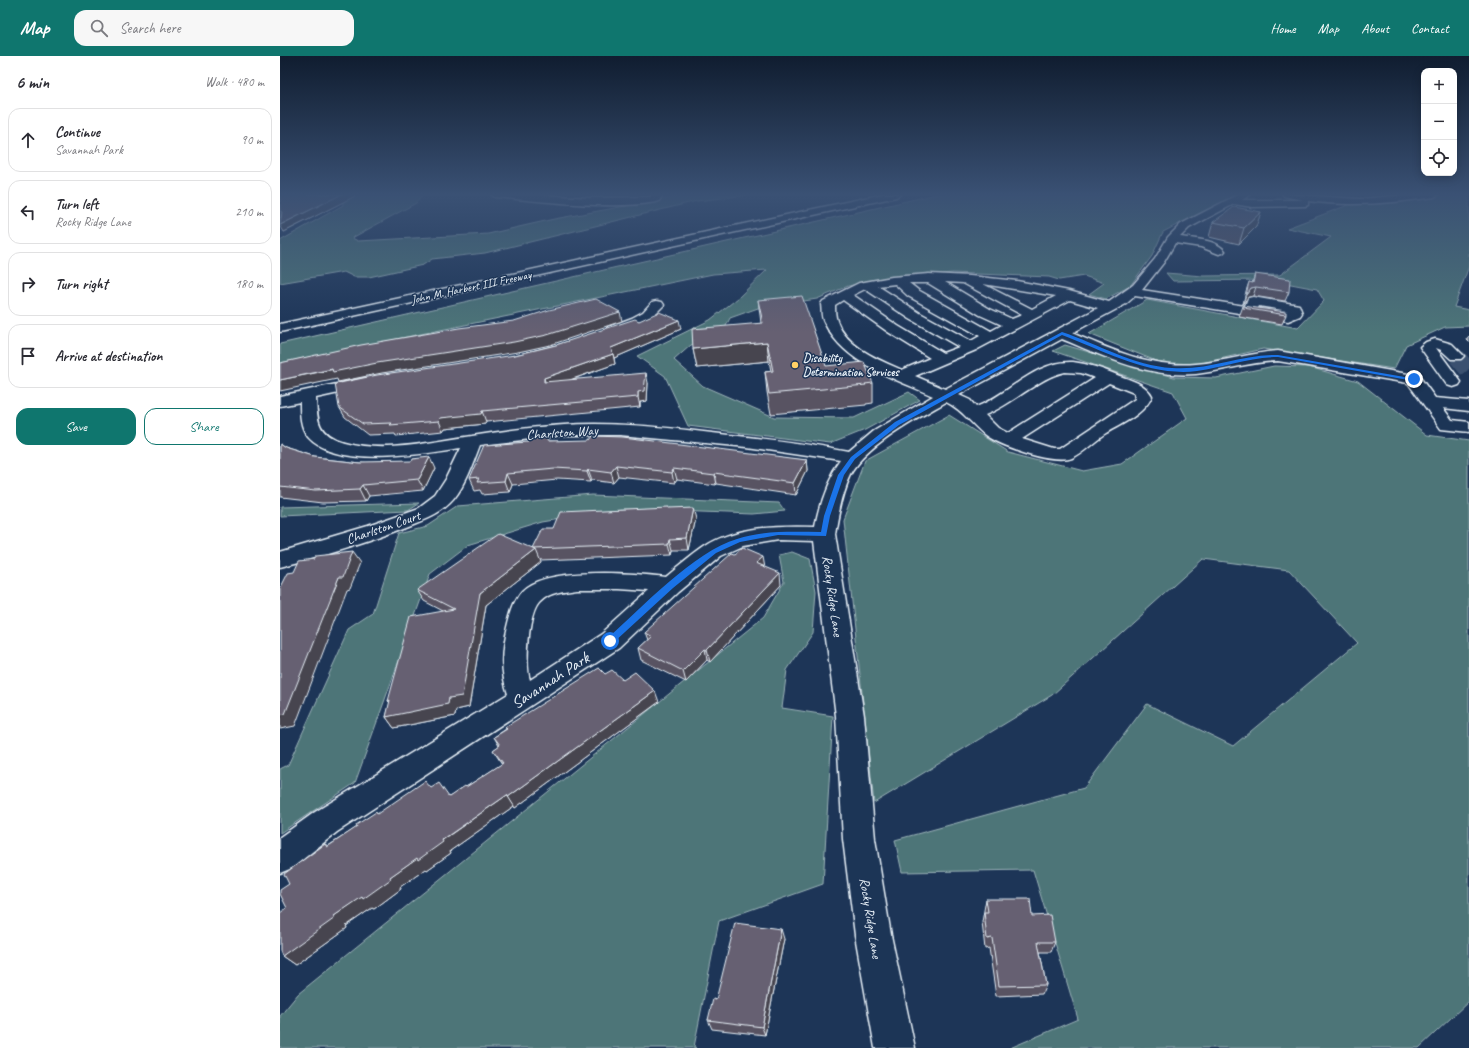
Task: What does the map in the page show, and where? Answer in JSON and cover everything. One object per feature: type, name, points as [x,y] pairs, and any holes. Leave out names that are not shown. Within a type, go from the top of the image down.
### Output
[{"type":"main road","points":[[618,243],[631,240]]},
{"type":"main road","name":"John M. Harbert III Freeway","points":[[280,328],[683,240]]},
{"type":"main road","name":"Rocky Ridge Lane","points":[[895,1048],[873,935],[859,839],[850,716],[824,534],[827,516],[841,475],[853,458],[897,424],[945,396],[1062,334],[1110,307],[1132,292],[1160,260],[1171,240]]},
{"type":"main road","points":[[1180,240],[1204,244],[1219,251]]},
{"type":"main road","points":[[929,278],[984,312],[1013,324]]},
{"type":"main road","points":[[963,278],[1033,315]]},
{"type":"main road","points":[[973,414],[993,406],[1030,383],[1063,367],[1080,368],[1107,377],[1141,390],[1144,396],[1142,401],[1064,454],[1053,455],[1009,440],[992,432],[973,414],[964,404],[866,359],[843,341],[830,321],[828,304],[843,295],[867,285],[898,280],[963,278],[987,279],[1023,284],[1110,307]]},
{"type":"main road","points":[[898,280],[913,292],[990,336]]},
{"type":"main road","points":[[867,285],[915,316],[971,347]]},
{"type":"main road","points":[[1132,292],[1252,312]]},
{"type":"main road","points":[[843,295],[893,329],[942,359]]},
{"type":"main road","points":[[901,376],[971,347],[1069,295]]},
{"type":"main road","points":[[598,336],[644,318],[657,306]]},
{"type":"main road","points":[[1062,334],[1149,366],[1173,370],[1196,369],[1260,356],[1278,356],[1414,379],[1469,384]]},
{"type":"main road","points":[[1453,382],[1427,347],[1430,344],[1440,344],[1449,347],[1456,356]]},
{"type":"main road","points":[[1009,440],[1107,377]]},
{"type":"main road","points":[[280,401],[382,379]]},
{"type":"main road","points":[[1414,379],[1447,425],[1469,427]]},
{"type":"main road","name":"Charlston Way","points":[[308,395],[310,428],[316,435],[337,446],[366,451],[403,452],[473,441],[565,430],[634,430],[783,446],[853,458]]},
{"type":"main road","points":[[1430,402],[1469,406]]},
{"type":"main road","name":"Charlston Court","points":[[280,560],[376,531],[426,512],[443,500],[456,479],[473,441]]},
{"type":"main road","name":"Savannah Park","points":[[280,857],[326,822],[523,698],[610,641],[670,586],[713,551],[738,540],[778,533],[824,534]]},
{"type":"main road","points":[[523,698],[514,667],[521,613],[531,596],[548,586],[570,581],[645,582],[670,586]]},
{"type":"green space","points":[[537,240],[485,253],[432,259],[423,265],[369,277],[354,277],[344,272],[280,283],[280,241]]},
{"type":"green space","points":[[734,240],[1159,240],[1152,256],[1130,286],[1106,299],[1089,294],[1104,283],[1084,276],[1059,280],[1049,277],[953,273],[886,278],[848,286],[817,299],[758,308],[730,318],[721,336],[691,345],[674,360],[703,386],[774,417],[854,418],[909,392],[920,400],[865,430],[830,444],[688,426],[665,376],[637,356],[710,320],[738,298],[767,270],[713,274],[280,363],[280,344]]},
{"type":"green space","points":[[1327,240],[1469,240],[1469,266],[1454,307],[1469,310],[1469,326],[1445,327],[1406,345],[1394,369],[1263,349],[1198,364],[1161,363],[1089,334],[1147,300],[1298,328],[1324,301],[1317,289],[1270,280],[1173,281],[1166,273],[1203,276],[1280,275]]},
{"type":"green space","points":[[1065,345],[1174,377],[1216,378],[1274,366],[1309,367],[1358,381],[1427,435],[1469,441],[1469,1001],[1419,1048],[1010,1048],[1078,1019],[1033,870],[902,872],[895,840],[1084,788],[1147,704],[1233,746],[1357,643],[1289,570],[1203,559],[1052,695],[874,803],[843,519],[865,461],[949,415],[1008,452],[1082,471],[1122,464],[1187,418],[1173,392],[1053,351]]},
{"type":"green space","points":[[593,495],[779,503],[785,511],[754,514],[622,509],[543,522],[468,545],[430,574],[355,783],[280,833],[280,769],[288,765],[349,630],[373,614],[399,533],[428,526],[458,506]]},
{"type":"green space","points":[[419,503],[408,510],[280,516],[280,507]]},
{"type":"green space","points":[[792,552],[810,559],[816,591],[813,632],[787,670],[782,708],[833,716],[823,884],[719,921],[694,1047],[696,1048],[280,1048],[280,1016],[298,994],[763,618],[784,582],[779,555]]},
{"type":"building","points":[[1255,274],[1290,279],[1289,292],[1256,287],[1251,288],[1246,295],[1249,282],[1253,283]]},
{"type":"building","points":[[802,296],[826,366],[864,362],[873,383],[865,384],[866,385],[769,394],[765,372],[773,371],[767,342],[693,349],[692,329],[763,323],[758,300]]},
{"type":"building","points":[[596,299],[620,312],[547,335],[514,342],[377,363],[333,372],[332,369],[280,380],[280,363],[361,345],[459,328],[514,321],[549,310]]},
{"type":"building","points":[[1243,306],[1286,312],[1286,315],[1243,308]]},
{"type":"building","points":[[659,312],[679,320],[611,348],[613,354],[544,378],[544,382],[646,373],[644,391],[638,392],[638,397],[482,411],[481,414],[440,418],[439,421],[390,425],[392,423],[363,424],[339,407],[335,384],[377,375],[515,355],[556,345],[635,319],[639,321]]},
{"type":"building","points":[[593,436],[623,437],[807,460],[795,483],[674,468],[672,472],[616,466],[611,472],[588,469],[587,471],[553,469],[508,473],[506,481],[477,483],[479,479],[469,480],[484,445],[529,442],[530,439],[549,437],[547,441],[590,440]]},
{"type":"building","points":[[280,444],[286,448],[315,457],[360,462],[410,461],[411,459],[429,457],[417,480],[363,485],[360,489],[316,491],[280,487]]},
{"type":"building","points":[[667,507],[667,509],[693,508],[687,538],[670,539],[669,544],[533,549],[543,529],[554,529],[561,512]]},
{"type":"building","points":[[498,534],[536,550],[480,593],[462,696],[449,698],[448,704],[386,717],[390,700],[388,701],[411,617],[454,609],[417,590]]},
{"type":"building","points":[[742,548],[763,557],[756,563],[780,573],[707,650],[705,649],[683,671],[638,648],[651,636],[644,632],[732,553],[735,554]]},
{"type":"building","points":[[352,552],[343,577],[339,577],[285,714],[280,715],[280,589],[288,573],[294,572],[299,561],[314,559],[315,556]]},
{"type":"building","points":[[599,668],[605,674],[612,670],[623,680],[635,672],[655,691],[508,797],[507,795],[442,840],[443,842],[418,860],[417,858],[390,877],[391,879],[363,899],[362,897],[334,916],[335,918],[282,956],[280,951],[280,913],[287,908],[280,894],[280,890],[289,884],[284,874],[325,844],[327,847],[357,827],[356,825],[376,812],[377,814],[425,781],[431,788],[439,783],[449,797],[503,763],[493,750],[500,745],[494,737],[507,729],[505,727]]},
{"type":"building","points":[[986,899],[1030,899],[1032,916],[1050,915],[1055,942],[1038,942],[1046,985],[999,986],[992,938],[987,939],[984,912],[988,912]]},
{"type":"building","points":[[735,923],[781,929],[762,1027],[708,1020],[713,999],[716,1000]]},
{"type":"tunnel","points":[[1457,357],[1469,371]]},
{"type":"place","name":"Disability Determination Services","points":[[795,365]]},
{"type":"route","points":[[610,641],[670,586],[713,551],[738,540],[778,533],[824,534],[827,516],[841,475],[853,458],[880,435],[927,406],[1062,334],[1149,366],[1173,370],[1196,369],[1260,356],[1278,356],[1414,379]]}]
